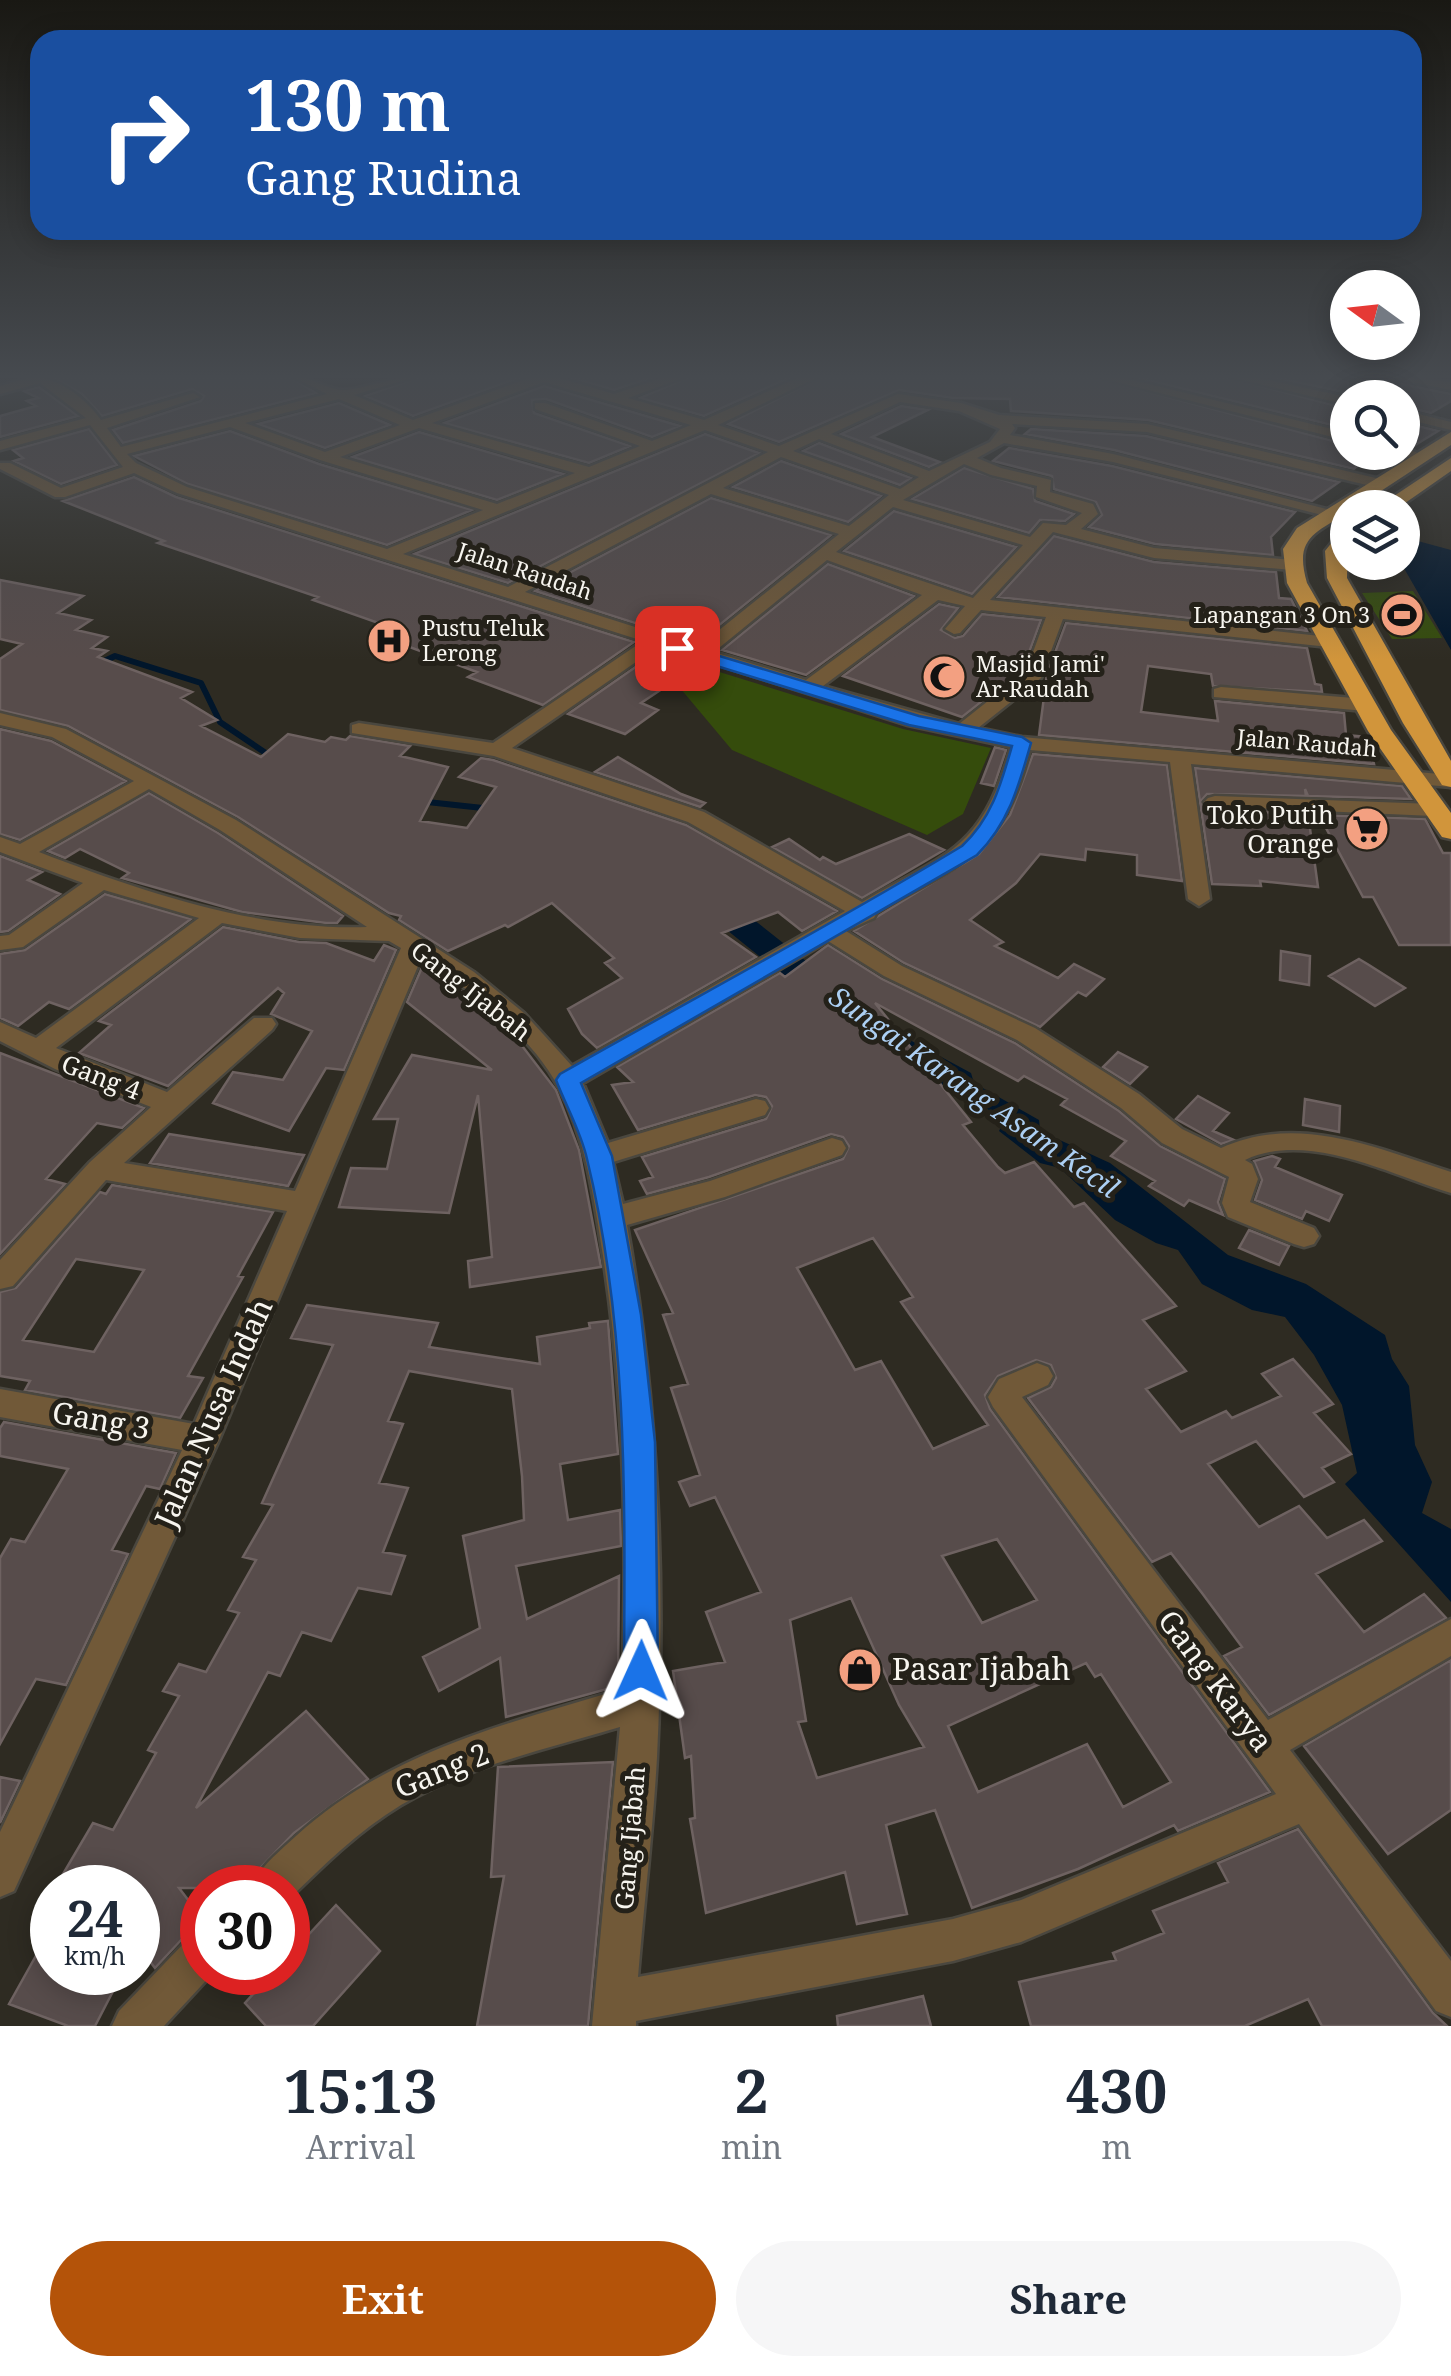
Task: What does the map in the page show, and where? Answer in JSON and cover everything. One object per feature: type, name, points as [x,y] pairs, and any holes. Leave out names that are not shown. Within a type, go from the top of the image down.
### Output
[{"type":"highway","points":[[1389,472],[1296,539],[1292,566],[1365,704],[1451,831]]},
{"type":"highway","points":[[1411,490],[1438,472]]},
{"type":"highway","points":[[1337,580],[1451,781]]},
{"type":"street","points":[[16,472],[60,494],[124,472]]},
{"type":"street","name":"Jalan Raudah","points":[[143,472],[220,503],[512,592],[806,689],[961,732],[1022,743],[1451,781]]},
{"type":"street","points":[[373,472],[497,509]]},
{"type":"street","points":[[388,554],[589,472]]},
{"type":"street","points":[[512,592],[740,472]]},
{"type":"street","points":[[831,472],[895,498],[1031,542]]},
{"type":"street","points":[[918,472],[930,476]]},
{"type":"street","points":[[699,655],[850,532],[938,472]]},
{"type":"street","points":[[995,472],[1046,483],[1041,494],[1087,508],[1090,514],[1070,530]]},
{"type":"street","points":[[1163,472],[1325,516]]},
{"type":"street","points":[[1332,472],[1376,482]]},
{"type":"street","points":[[708,488],[850,532]]},
{"type":"street","points":[[954,629],[1049,526],[1154,553],[1292,566]]},
{"type":"street","points":[[825,554],[935,594],[977,604],[1329,642]]},
{"type":"street","points":[[806,689],[935,594]]},
{"type":"street","points":[[961,732],[1034,674],[1056,613]]},
{"type":"street","points":[[497,750],[655,641]]},
{"type":"street","points":[[1221,693],[1365,704]]},
{"type":"street","name":"Gang Ijabah","points":[[4,721],[59,733],[228,825],[404,939],[528,1032],[568,1080],[599,1156],[627,1315],[640,1442],[640,1702],[615,2014]]},
{"type":"street","points":[[359,729],[497,750],[696,817],[866,913]]},
{"type":"street","points":[[568,1080],[952,862],[984,836],[1006,798],[1022,743]]},
{"type":"street","points":[[1180,757],[1200,900]]},
{"type":"street","points":[[8,850],[147,782]]},
{"type":"street","points":[[1215,802],[1434,810]]},
{"type":"street","points":[[8,850],[218,914],[320,934],[404,939]]},
{"type":"street","points":[[0,943],[15,942],[100,880]]},
{"type":"street","points":[[37,1050],[218,914]]},
{"type":"street","points":[[831,932],[893,971],[1045,1045],[1130,1101],[1172,1136],[1242,1171],[1238,1209],[1304,1236]]},
{"type":"street","name":"Jalan Nusa Indah","points":[[0,1877],[202,1440],[306,1204],[404,939]]},
{"type":"street","points":[[171,1104],[263,1024]]},
{"type":"street","name":"Gang 4","points":[[0,1030],[37,1050],[171,1104],[100,1169],[2,1278]]},
{"type":"street","points":[[599,1156],[756,1108]]},
{"type":"street","points":[[1221,1160],[1256,1144],[1289,1143],[1370,1156],[1451,1183]]},
{"type":"street","points":[[611,1218],[715,1190],[832,1148]]},
{"type":"street","points":[[100,1169],[306,1204]]},
{"type":"street","name":"Gang Karya","points":[[1037,1376],[1010,1388],[1004,1397],[1012,1409],[1451,1996]]},
{"type":"street","name":"Gang 3","points":[[0,1403],[202,1440]]},
{"type":"street","points":[[1262,1745],[1451,1636]]},
{"type":"street","name":"Gang 2","points":[[297,1865],[359,1810],[400,1785],[442,1766],[640,1702]]},
{"type":"street","points":[[615,2014],[987,1931],[1146,1870],[1305,1802]]},
{"type":"street","points":[[134,2026],[180,1978]]},
{"type":"green space","name":"Lapangan 3 On 3","points":[[1413,591],[1442,638],[1392,639],[1362,593]]},
{"type":"green space","points":[[700,666],[903,729],[991,748],[963,814],[927,835],[732,750],[680,688]]},
{"type":"water","points":[[1420,542],[1451,550],[1451,650],[1411,580],[1420,580]]},
{"type":"water","points":[[682,863],[897,1033],[971,1073],[974,1083],[1039,1120],[1040,1131],[1110,1163],[1228,1255],[1306,1284],[1385,1335],[1392,1359],[1409,1386],[1415,1445],[1432,1482],[1422,1513],[1451,1529],[1451,1602],[1345,1484],[1357,1473],[1342,1405],[1314,1355],[1285,1317],[1252,1310],[1202,1284],[1178,1250],[1156,1243],[1115,1220],[1060,1168],[1040,1163],[999,1131],[1006,1117],[947,1091],[827,1011],[659,875]]},
{"type":"building","points":[[36,472],[98,472],[61,484]]},
{"type":"building","points":[[164,472],[344,472],[472,510],[387,545],[188,484]]},
{"type":"building","points":[[401,472],[563,474],[497,500]]},
{"type":"building","points":[[614,472],[723,472],[508,583],[414,554]]},
{"type":"building","points":[[762,472],[811,472],[881,496],[848,522],[733,487]]},
{"type":"building","points":[[862,472],[894,472],[911,478],[900,485]]},
{"type":"building","points":[[958,472],[976,472],[1033,489],[1035,501],[1074,514],[1065,521],[1040,520],[1029,533],[912,499]]},
{"type":"building","points":[[1034,472],[1134,472],[1295,512],[1271,537],[1273,555],[1155,544],[1089,527],[1102,515],[1096,502],[1054,489],[1052,476]]},
{"type":"building","points":[[1198,472],[1295,472],[1339,482],[1312,501]]},
{"type":"building","points":[[134,477],[176,497],[634,642],[543,705],[468,677],[477,672],[377,635],[390,627],[313,600],[318,597],[158,543],[164,541],[63,501]]},
{"type":"building","points":[[711,498],[831,535],[697,643],[535,591]]},
{"type":"building","points":[[894,511],[1016,547],[972,594],[844,551]]},
{"type":"building","points":[[1054,536],[1154,562],[1276,572],[1279,598],[1291,599],[1307,631],[998,597]]},
{"type":"building","points":[[828,564],[914,596],[806,675],[722,650]]},
{"type":"building","points":[[0,580],[83,596],[58,613],[91,620],[76,630],[107,637],[92,648],[107,651],[98,657],[192,692],[181,698],[217,720],[201,726],[261,757],[288,734],[325,742],[331,737],[346,740],[350,736],[410,746],[400,756],[448,767],[420,821],[467,828],[496,787],[459,777],[481,758],[493,760],[686,825],[837,911],[802,931],[778,912],[722,933],[756,957],[597,1048],[582,1034],[568,1009],[622,978],[605,963],[614,958],[552,903],[508,927],[448,951],[399,920],[401,916],[389,913],[238,817],[68,726],[0,710],[0,659],[22,644],[0,639]]},
{"type":"building","points":[[939,604],[958,608],[941,630],[955,638],[963,636],[982,614],[1041,620],[1023,669],[962,717],[843,676]]},
{"type":"building","points":[[1066,623],[1307,648],[1315,684],[1321,685],[1322,692],[1213,686],[1211,674],[1148,666],[1141,712],[1218,721],[1215,701],[1344,713],[1346,735],[1367,737],[1374,764],[1039,735],[1047,674]]},
{"type":"building","points":[[660,650],[701,663],[641,703],[658,710],[625,734],[568,714]]},
{"type":"building","points":[[0,729],[51,741],[126,781],[20,840],[0,834]]},
{"type":"building","points":[[995,747],[1006,750],[994,786],[981,783]]},
{"type":"building","points":[[1033,754],[1167,765],[1182,881],[1137,875],[1137,855],[1086,849],[1085,860],[1040,854],[1016,883],[970,920],[1003,942],[995,946],[1058,978],[1074,964],[1104,979],[1086,996],[1078,992],[1040,1027],[904,963],[854,931],[979,854],[1010,815]]},
{"type":"building","points":[[618,757],[681,794],[705,803],[700,807],[595,772]]},
{"type":"building","points":[[1195,768],[1402,786],[1411,799],[1308,796],[1305,789],[1306,796],[1207,794],[1200,802],[1208,810],[1308,814],[1318,887],[1260,881],[1261,886],[1212,884]]},
{"type":"building","points":[[149,793],[218,833],[343,916],[337,923],[326,923],[242,912],[122,878],[129,873],[80,849],[65,858],[48,851]]},
{"type":"building","points":[[1319,815],[1425,819],[1443,853],[1451,853],[1451,945],[1399,945],[1373,897],[1363,897]]},
{"type":"building","points":[[909,834],[944,850],[862,898],[772,847],[789,839],[820,860],[823,857],[836,864]]},
{"type":"building","points":[[0,856],[42,872],[28,880],[60,894],[8,931],[0,932]]},
{"type":"building","points":[[105,894],[191,919],[69,1009],[49,1002],[18,1026],[0,1018],[0,954],[25,950]]},
{"type":"building","points":[[223,927],[299,942],[326,943],[374,961],[384,945],[396,950],[344,1070],[326,1068],[289,1131],[213,1103],[233,1072],[283,1080],[312,1031],[271,1014],[284,993],[278,988],[168,1086],[79,1053],[111,1025],[99,1021]]},
{"type":"building","points":[[828,945],[882,979],[1015,1043],[1119,1111],[1160,1146],[1225,1179],[1218,1202],[1223,1215],[1189,1200],[1184,1206],[1149,1186],[1155,1181],[1111,1156],[1126,1141],[1061,1105],[1067,1099],[1024,1076],[1018,1081],[875,1003],[971,1122],[963,1125],[998,1167],[1005,1173],[1034,1162],[1074,1207],[1084,1203],[1176,1306],[1143,1320],[1186,1371],[1146,1389],[1181,1432],[1226,1411],[1232,1418],[1281,1396],[1262,1374],[1293,1359],[1333,1404],[1314,1413],[1351,1454],[1322,1468],[1334,1482],[1304,1497],[1256,1441],[1208,1464],[1259,1527],[1299,1506],[1327,1538],[1364,1520],[1382,1541],[1316,1574],[1364,1632],[1424,1594],[1446,1618],[1269,1715],[1224,1656],[1242,1647],[1202,1593],[1171,1553],[1152,1562],[1028,1398],[1051,1387],[1056,1378],[1051,1365],[1036,1360],[998,1376],[985,1395],[990,1409],[1270,1792],[1178,1831],[1174,1825],[1078,1869],[972,1908],[935,1810],[886,1825],[907,1914],[857,1924],[845,1872],[706,1913],[690,1819],[695,1818],[691,1756],[685,1758],[673,1671],[725,1662],[706,1612],[761,1592],[715,1497],[690,1506],[679,1482],[700,1475],[671,1388],[688,1384],[663,1315],[673,1313],[635,1230],[843,1159],[849,1146],[843,1137],[831,1134],[709,1177],[647,1194],[640,1181],[653,1177],[642,1157],[766,1119],[772,1106],[766,1097],[755,1095],[638,1130],[612,1085],[633,1082],[617,1067],[780,973],[785,977]],"holes":[[[873,1238],[913,1297],[901,1302],[988,1425],[933,1449],[881,1361],[855,1370],[797,1268]],[[997,1539],[1037,1600],[982,1623],[942,1556]],[[851,1598],[899,1705],[924,1747],[817,1778],[798,1722],[806,1721],[790,1620]],[[1086,1663],[1095,1677],[1101,1674],[1171,1782],[1123,1807],[1087,1744],[978,1792],[948,1726]]]},
{"type":"building","points":[[1281,951],[1310,956],[1309,985],[1280,980]]},
{"type":"building","points":[[1359,959],[1405,988],[1375,1006],[1329,976]]},
{"type":"building","points":[[423,965],[477,1002],[513,1034],[556,1090],[579,1150],[601,1267],[470,1287],[468,1261],[492,1257],[478,1095],[449,1213],[339,1207],[351,1168],[387,1169],[398,1119],[374,1119],[412,1055],[492,1070],[407,1002]]},
{"type":"building","points":[[1118,1052],[1147,1067],[1130,1084],[1103,1067]]},
{"type":"building","points":[[0,1053],[144,1108],[122,1128],[97,1123],[46,1179],[65,1184],[0,1254]]},
{"type":"building","points":[[1198,1096],[1229,1113],[1213,1131],[1234,1140],[1221,1144],[1176,1119]]},
{"type":"building","points":[[1305,1099],[1340,1106],[1339,1132],[1303,1125]]},
{"type":"building","points":[[169,1134],[304,1155],[288,1186],[150,1163]]},
{"type":"building","points":[[1272,1156],[1280,1159],[1275,1167],[1342,1195],[1329,1221],[1306,1211],[1302,1219],[1255,1200],[1262,1180],[1254,1161]]},
{"type":"building","points":[[112,1185],[273,1212],[238,1276],[243,1277],[188,1376],[203,1378],[180,1418],[25,1390],[30,1381],[0,1376],[0,1292],[16,1288],[100,1192],[106,1194]],"holes":[[[76,1259],[144,1270],[94,1352],[23,1340]]]},
{"type":"building","points":[[1249,1230],[1289,1246],[1279,1265],[1239,1248]]},
{"type":"building","points":[[307,1305],[438,1323],[429,1347],[540,1364],[537,1337],[608,1321],[618,1454],[560,1464],[568,1520],[620,1510],[621,1546],[516,1566],[527,1619],[619,1576],[618,1686],[506,1717],[500,1658],[439,1691],[423,1657],[480,1628],[463,1536],[524,1520],[522,1476],[512,1389],[409,1371],[388,1421],[403,1424],[379,1483],[408,1488],[383,1552],[405,1556],[391,1594],[358,1588],[331,1641],[302,1632],[280,1676],[268,1672],[196,1808],[306,1711],[368,1779],[294,1833],[263,1865],[180,1865],[180,1941],[160,1963],[160,1865],[68,1865],[93,1823],[113,1830],[156,1753],[148,1750],[179,1696],[163,1691],[179,1664],[206,1672],[239,1613],[228,1610],[256,1560],[243,1557],[273,1505],[262,1503],[333,1345],[291,1338]]},
{"type":"building","points":[[4,1422],[176,1453],[160,1489],[146,1486],[112,1550],[128,1554],[66,1685],[36,1679],[0,1744],[0,1558],[11,1539],[25,1542],[68,1469],[0,1456],[0,1428]]},
{"type":"building","points":[[1451,1660],[1451,1810],[1388,1854],[1304,1746]]},
{"type":"building","points":[[613,1762],[588,2026],[477,2026],[504,1876],[491,1877],[498,1767]]},
{"type":"building","points":[[0,1777],[20,1781],[0,1823]]},
{"type":"building","points":[[1298,1829],[1433,2013],[1447,2026],[1322,2026],[1308,1999],[1245,2026],[1031,2026],[1019,1982],[1116,1960],[1113,1953],[1164,1933],[1153,1911],[1228,1882],[1218,1863]]},
{"type":"building","points":[[336,1905],[380,1951],[313,2026],[266,2026],[245,2003],[252,1995],[310,1995],[310,1933]]},
{"type":"building","points":[[30,1966],[30,1995],[111,1995],[95,2026],[68,2026],[9,2004]]},
{"type":"building","points":[[923,1996],[931,2026],[838,2026],[837,2016]]},
{"type":"waterway","name":"Sungai Karang Asam Kecil","points":[[96,665],[115,656],[201,683],[220,722],[273,758]]},
{"type":"waterway","name":"Sungai Karang Asam Kecil","points":[[418,801],[492,809]]},
{"type":"place","name":"Lapangan 3 On 3","points":[[1402,615]]},
{"type":"place","name":"Pustu Teluk Lerong","points":[[389,641]]},
{"type":"place","name":"Masjid Jami' Ar-Raudah","points":[[944,677]]},
{"type":"place","name":"Toko Putih Orange","points":[[1367,829]]},
{"type":"place","name":"Pasar Ijabah","points":[[860,1670]]},
{"type":"route","points":[[641,1671],[640,1442],[627,1315],[599,1156],[568,1080],[798,947],[866,913],[970,850],[984,836],[1006,798],[1022,743],[915,721],[677,648]]}]
